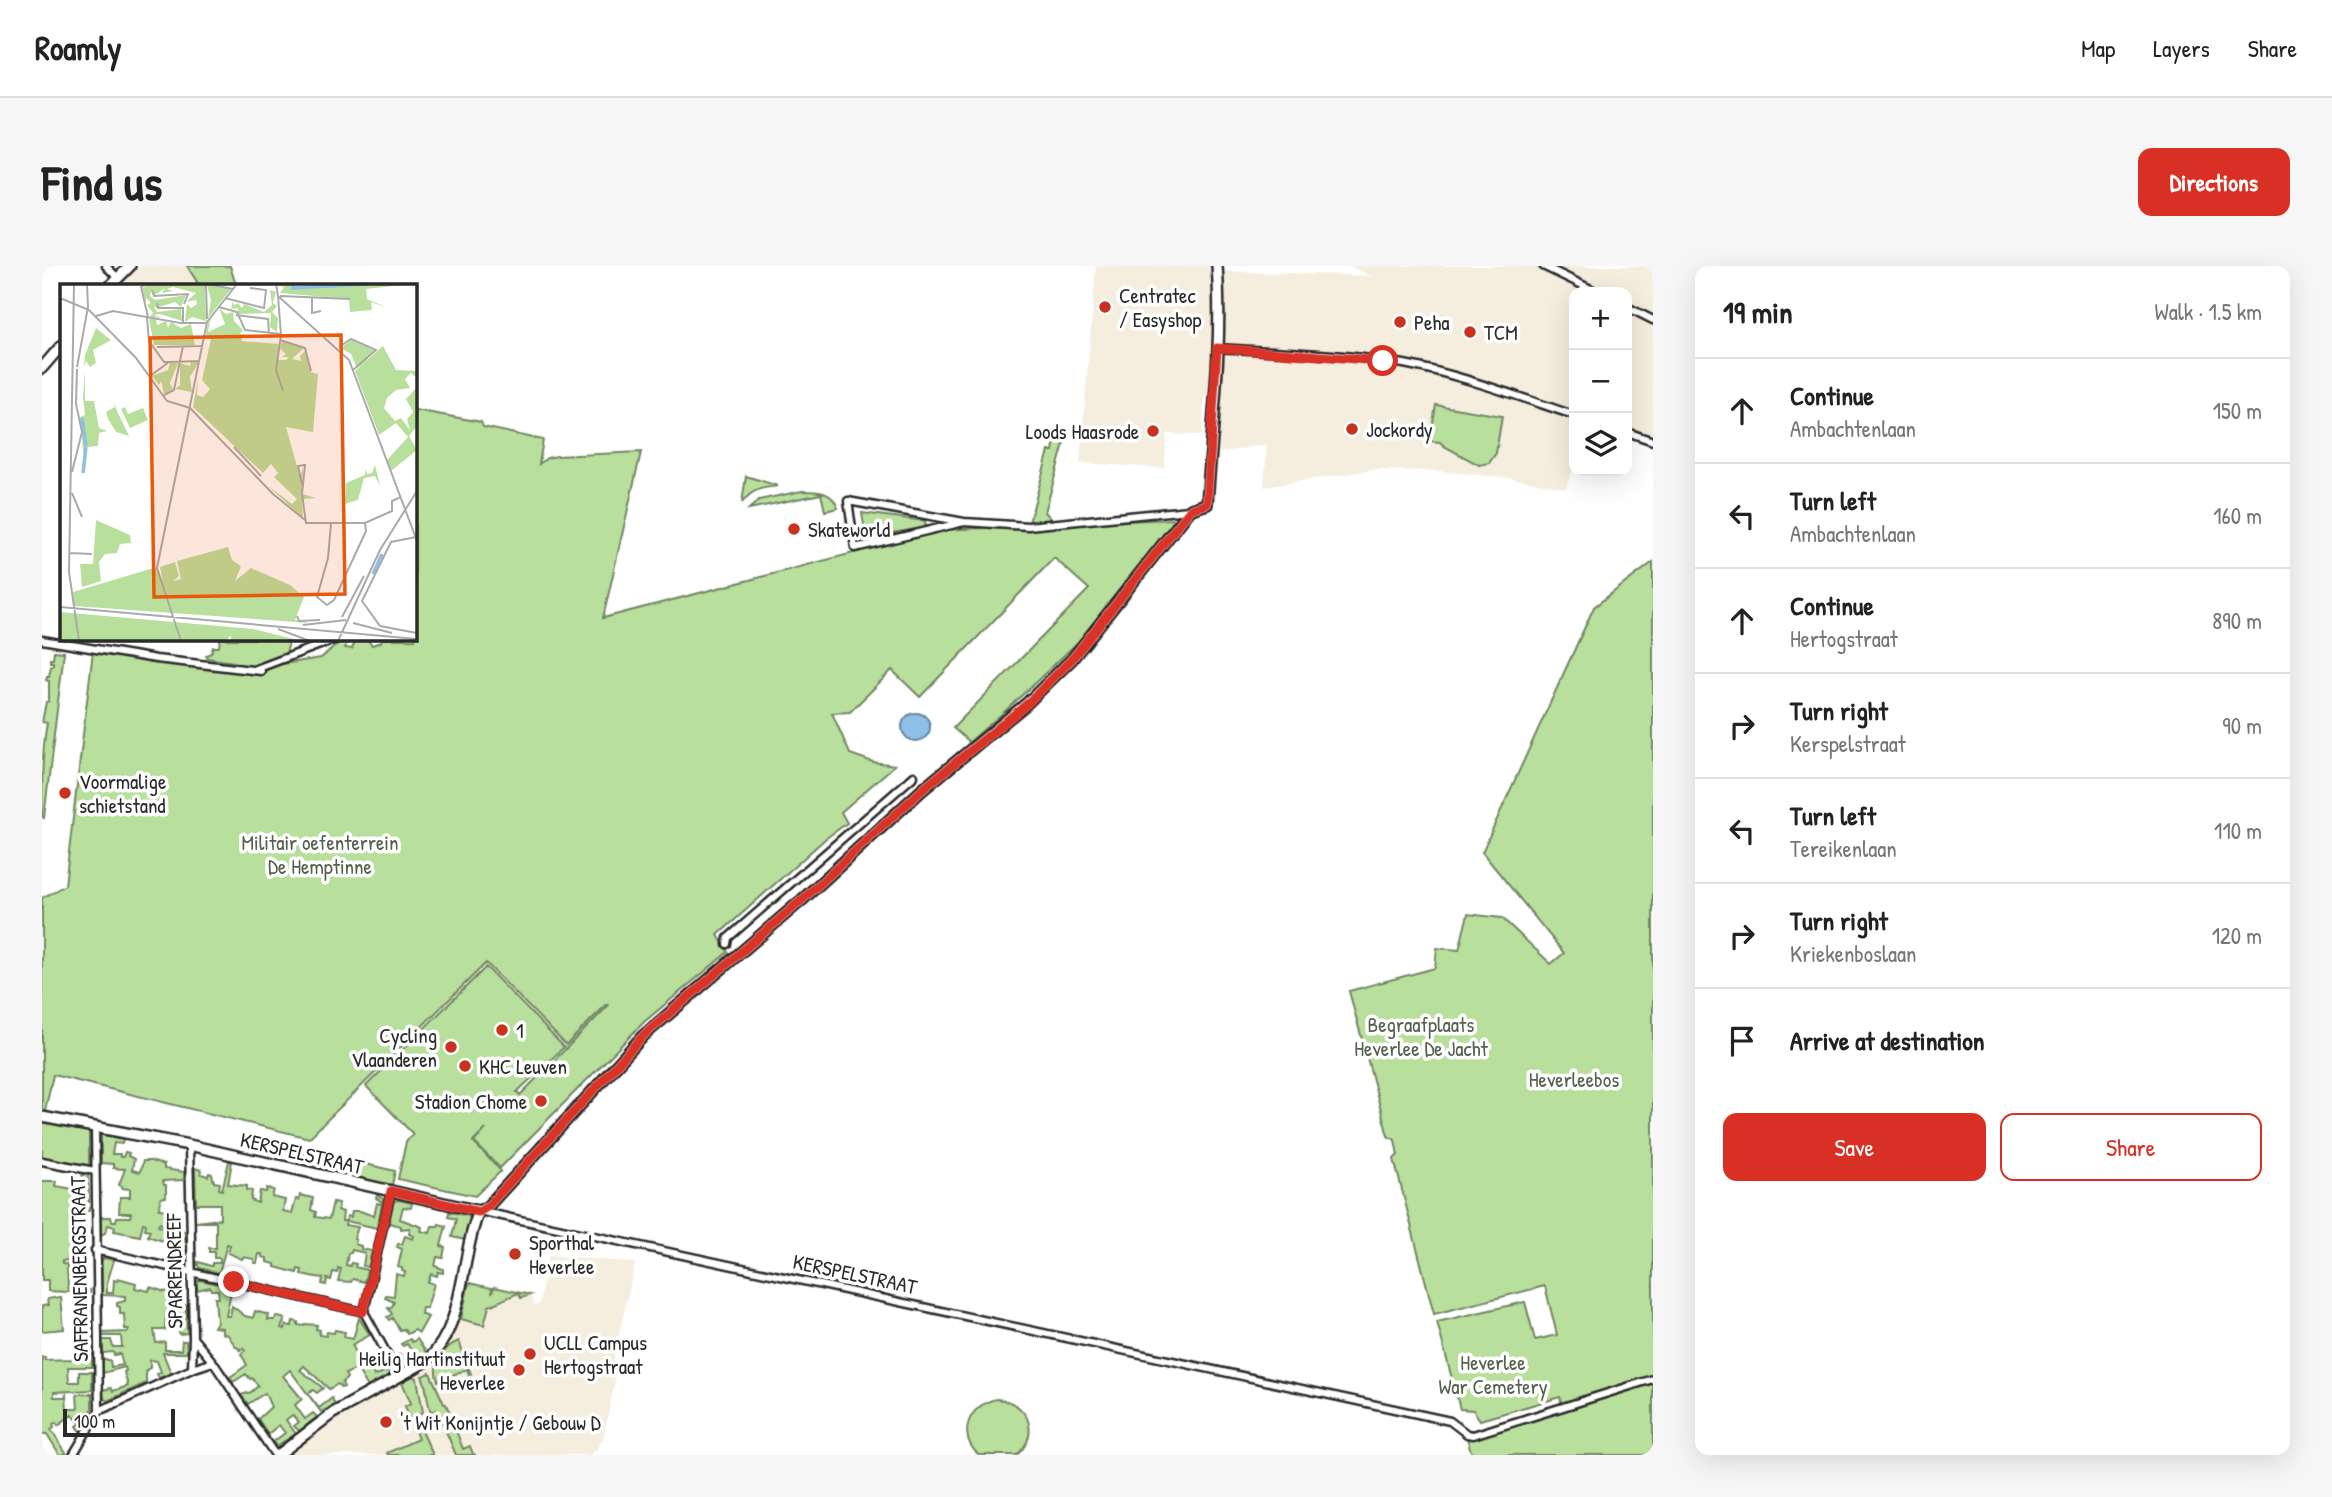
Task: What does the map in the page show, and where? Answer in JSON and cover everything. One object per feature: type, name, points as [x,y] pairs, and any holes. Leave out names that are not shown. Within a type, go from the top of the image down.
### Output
[{"type":"street","points":[[106,266],[114,281],[130,266]]},
{"type":"street","points":[[964,522],[855,548],[848,500],[964,522],[1028,526],[1181,512],[1207,504],[1217,348],[1217,266]]},
{"type":"street","points":[[1543,266],[1587,287]]},
{"type":"street","points":[[1632,310],[1653,320]]},
{"type":"street","points":[[42,368],[60,347]]},
{"type":"street","points":[[1217,348],[1361,358],[1405,364],[1569,413]]},
{"type":"street","points":[[1632,434],[1653,441]]},
{"type":"street","points":[[276,1455],[333,1413],[427,1361],[444,1340],[449,1329],[479,1212],[488,1206],[643,1036],[802,900],[922,790],[1026,705],[1072,659],[1191,509]]},
{"type":"street","points":[[42,640],[67,641],[156,659],[257,671],[334,640]]},
{"type":"street","points":[[727,944],[728,938],[914,776]]},
{"type":"street","name":"KERSPELSTRAAT","points":[[42,1117],[189,1145],[479,1212],[1450,1421],[1472,1435],[1653,1379]]},
{"type":"street","name":"SAFFRANENBERGSTRAAT","points":[[95,1127],[99,1411]]},
{"type":"street","name":"SPARRENDREEF","points":[[189,1145],[193,1338],[213,1362],[276,1455]]},
{"type":"street","points":[[42,1161],[95,1171]]},
{"type":"street","points":[[391,1191],[363,1312],[399,1376]]},
{"type":"street","points":[[95,1250],[363,1312]]},
{"type":"street","points":[[192,1369],[193,1338]]},
{"type":"street","points":[[73,1455],[99,1411],[213,1362]]},
{"type":"shaded area","points":[[141,266],[187,266],[198,284],[123,284]]},
{"type":"shaded area","points":[[1096,266],[1223,266],[1224,271],[1372,276],[1349,266],[1653,266],[1653,441],[1632,434],[1632,287],[1569,287],[1570,476],[1566,488],[1510,478],[1438,471],[1371,470],[1264,487],[1267,444],[1219,453],[1222,397],[1204,396],[1202,435],[1167,434],[1164,468],[1080,463]]},
{"type":"shaded area","name":"Heilig Hartinstituut Heverlee","points":[[549,1255],[635,1263],[611,1370],[615,1380],[603,1438],[597,1450],[590,1455],[288,1455],[342,1413],[432,1366],[456,1322],[460,1320],[485,1325],[493,1287],[530,1295],[535,1306],[539,1304]]},
{"type":"green space","points":[[187,266],[230,266],[236,284],[198,284]]},
{"type":"green space","points":[[1436,405],[1502,416],[1496,453],[1489,463],[1479,465],[1440,442],[1430,441]]},
{"type":"green space","name":"Militair oefenterrein De Hemptinne","points":[[416,410],[481,422],[483,427],[543,440],[539,464],[547,458],[557,456],[641,452],[603,618],[942,530],[1028,526],[1049,451],[1053,451],[1055,439],[1065,440],[1045,512],[1056,524],[1175,519],[1080,640],[969,742],[953,728],[1089,589],[1054,558],[920,697],[892,670],[850,712],[832,713],[850,754],[873,762],[895,765],[841,812],[847,823],[825,839],[718,935],[728,952],[644,1022],[500,1168],[474,1142],[486,1129],[473,1142],[501,1171],[475,1196],[398,1179],[406,1142],[413,1134],[366,1086],[486,967],[564,1047],[517,1092],[520,1095],[608,1006],[607,1004],[566,1045],[486,963],[309,1138],[53,1075],[45,1111],[42,1111],[42,898],[65,885],[93,651],[235,667],[235,662],[207,658],[206,655],[211,653],[213,647],[219,647],[220,640],[290,640],[283,664],[321,658],[343,640],[348,640],[345,648],[352,649],[356,640],[368,640],[372,645],[416,640]]},
{"type":"green space","points":[[746,476],[778,486],[757,490],[742,503]]},
{"type":"green space","points":[[802,491],[828,495],[838,508],[825,511],[821,494],[749,509],[759,500]]},
{"type":"green space","points":[[862,513],[925,521],[926,524],[924,528],[866,537]]},
{"type":"green space","name":"Heverleebos","points":[[1653,562],[1653,1455],[1472,1455],[1467,1438],[1563,1411],[1560,1397],[1480,1420],[1473,1410],[1460,1409],[1437,1322],[1525,1302],[1535,1340],[1557,1335],[1545,1286],[1434,1314],[1394,1159],[1398,1155],[1395,1140],[1388,1136],[1349,991],[1435,968],[1437,948],[1459,950],[1468,914],[1502,918],[1551,964],[1564,953],[1482,852],[1594,607]]},
{"type":"green space","points":[[54,651],[64,652],[44,818],[43,768],[47,723],[42,722],[46,702],[49,701],[49,681],[46,680],[53,666],[50,659],[53,659]]},
{"type":"green space","points":[[42,1123],[89,1132],[89,1167],[42,1157]]},
{"type":"green space","points":[[103,1135],[123,1139],[122,1144],[114,1143],[112,1154],[120,1154],[120,1157],[123,1157],[125,1152],[129,1153],[128,1156],[134,1159],[132,1170],[140,1172],[143,1161],[150,1161],[164,1165],[164,1169],[184,1172],[184,1180],[163,1181],[166,1185],[166,1197],[161,1198],[159,1209],[167,1210],[167,1226],[159,1223],[158,1226],[185,1231],[185,1242],[174,1241],[171,1249],[168,1248],[169,1243],[148,1236],[150,1230],[145,1229],[146,1224],[143,1223],[140,1236],[114,1231],[115,1227],[108,1225],[105,1233],[101,1235],[101,1217],[111,1217],[112,1221],[116,1221],[117,1217],[130,1217],[131,1213],[119,1213],[120,1197],[130,1197],[130,1189],[119,1185],[125,1169],[101,1163]]},
{"type":"green space","points":[[311,1151],[395,1171],[392,1185],[297,1163],[302,1154]]},
{"type":"green space","points":[[229,1161],[232,1162],[228,1184],[247,1186],[247,1190],[252,1191],[251,1200],[258,1203],[260,1191],[266,1192],[267,1188],[274,1190],[272,1197],[285,1200],[283,1211],[292,1213],[300,1195],[313,1198],[311,1210],[316,1212],[315,1217],[329,1219],[333,1202],[339,1203],[338,1210],[343,1212],[342,1221],[346,1221],[345,1225],[358,1227],[355,1244],[361,1246],[361,1249],[372,1251],[368,1267],[363,1266],[365,1253],[352,1250],[348,1253],[346,1265],[356,1264],[355,1267],[367,1270],[364,1282],[353,1279],[351,1282],[338,1281],[341,1269],[338,1268],[337,1273],[333,1272],[331,1280],[327,1279],[326,1285],[322,1284],[323,1278],[301,1274],[302,1270],[298,1269],[297,1273],[275,1267],[275,1264],[262,1257],[262,1254],[259,1254],[257,1263],[254,1263],[254,1259],[239,1258],[228,1253],[230,1245],[227,1244],[219,1273],[199,1268],[197,1262],[212,1266],[212,1263],[220,1263],[220,1258],[214,1258],[214,1252],[209,1252],[209,1248],[216,1248],[216,1222],[196,1222],[220,1219],[220,1204],[196,1204],[195,1168],[201,1170],[201,1174],[212,1174],[214,1182],[220,1183],[219,1189],[222,1190]]},
{"type":"green space","points":[[83,1173],[88,1174],[89,1202],[84,1202],[84,1208],[89,1208],[89,1211],[72,1210],[70,1223],[75,1223],[75,1233],[71,1237],[70,1253],[84,1254],[84,1262],[62,1261],[62,1264],[67,1265],[68,1289],[90,1290],[90,1293],[48,1291],[48,1280],[42,1280],[42,1181],[57,1181],[56,1186],[79,1190]]},
{"type":"green space","points":[[377,1195],[383,1199],[377,1228],[346,1221],[347,1216],[351,1217],[352,1211],[374,1216],[377,1203],[382,1202],[376,1198]]},
{"type":"green space","points":[[394,1201],[412,1203],[411,1208],[403,1207],[400,1219],[422,1227],[421,1231],[430,1233],[432,1226],[446,1226],[441,1246],[445,1247],[443,1258],[437,1257],[435,1266],[443,1269],[443,1273],[438,1272],[437,1276],[431,1274],[428,1282],[434,1284],[427,1308],[422,1308],[421,1314],[428,1317],[419,1333],[415,1330],[407,1334],[404,1329],[400,1330],[392,1318],[389,1320],[387,1317],[392,1314],[388,1308],[391,1308],[394,1302],[385,1298],[386,1295],[394,1296],[396,1274],[404,1276],[405,1272],[398,1267],[402,1249],[397,1247],[398,1244],[402,1244],[405,1236],[413,1239],[414,1236],[409,1234],[410,1228],[401,1229],[401,1226],[389,1223]]},
{"type":"green space","points":[[449,1212],[469,1216],[465,1240],[452,1237],[456,1219],[448,1217]]},
{"type":"green space","points":[[104,1258],[114,1260],[107,1293],[113,1293],[114,1280],[118,1281],[118,1278],[136,1283],[135,1288],[149,1291],[150,1287],[169,1291],[169,1294],[172,1294],[172,1305],[186,1305],[187,1333],[179,1334],[178,1313],[166,1313],[165,1330],[154,1330],[156,1343],[165,1342],[165,1350],[181,1350],[182,1341],[186,1341],[187,1353],[163,1353],[171,1373],[159,1378],[157,1374],[161,1372],[157,1361],[150,1360],[150,1368],[146,1370],[146,1383],[107,1401],[103,1390],[111,1388],[113,1391],[128,1386],[125,1367],[103,1373],[103,1360],[110,1360],[111,1367],[123,1365],[120,1354],[103,1353],[102,1340],[111,1340],[113,1347],[122,1347],[121,1336],[102,1336],[102,1333],[128,1332],[129,1329],[125,1329],[124,1314],[120,1314],[120,1307],[117,1306],[117,1303],[125,1301],[125,1296],[102,1295],[101,1261]]},
{"type":"green space","points":[[200,1280],[232,1287],[226,1316],[230,1316],[232,1306],[245,1316],[253,1318],[255,1311],[269,1315],[268,1320],[275,1320],[276,1316],[285,1319],[281,1328],[292,1326],[293,1321],[304,1326],[317,1325],[319,1335],[326,1336],[327,1332],[334,1333],[335,1330],[345,1332],[344,1337],[353,1339],[359,1318],[370,1335],[352,1345],[361,1362],[356,1366],[358,1368],[381,1356],[387,1366],[382,1368],[379,1362],[370,1366],[374,1376],[389,1370],[389,1376],[368,1387],[357,1369],[345,1374],[347,1378],[342,1383],[344,1387],[341,1388],[338,1384],[329,1389],[304,1366],[300,1370],[323,1388],[317,1393],[313,1390],[308,1394],[319,1408],[332,1398],[335,1405],[321,1412],[290,1370],[283,1376],[302,1399],[295,1405],[305,1419],[313,1413],[317,1417],[299,1431],[294,1426],[299,1422],[292,1415],[286,1420],[296,1434],[276,1446],[273,1442],[285,1433],[279,1425],[268,1434],[258,1419],[271,1407],[265,1393],[248,1404],[241,1395],[258,1386],[252,1378],[246,1374],[233,1382],[230,1377],[247,1365],[241,1354],[245,1350],[243,1348],[239,1351],[228,1335],[222,1333],[222,1328],[214,1327],[217,1322],[215,1298],[219,1298],[218,1290],[211,1290],[210,1287],[197,1290],[197,1282]]},
{"type":"green space","points":[[469,1283],[492,1288],[492,1293],[494,1287],[530,1295],[521,1298],[518,1293],[489,1306],[484,1325],[461,1319]]},
{"type":"green space","points":[[61,1297],[64,1329],[42,1331],[42,1306],[48,1305],[47,1299]]},
{"type":"green space","points":[[410,1339],[412,1342],[417,1339],[426,1352],[407,1366],[400,1366],[395,1357],[400,1354],[404,1361],[412,1356],[407,1344],[401,1344]]},
{"type":"green space","points":[[459,1341],[471,1374],[469,1375],[467,1369],[438,1381],[436,1369],[440,1357]]},
{"type":"green space","points":[[92,1353],[92,1367],[68,1367],[69,1382],[79,1382],[79,1372],[92,1372],[92,1390],[54,1392],[54,1397],[66,1395],[67,1409],[78,1409],[77,1394],[92,1394],[92,1409],[81,1432],[77,1426],[81,1423],[72,1415],[58,1425],[53,1423],[54,1427],[51,1429],[67,1454],[60,1455],[47,1434],[42,1434],[42,1357],[45,1357],[45,1360],[72,1359],[75,1355]]},
{"type":"green space","points":[[430,1373],[446,1404],[463,1449],[470,1446],[476,1455],[456,1455],[437,1410],[431,1412],[422,1376]]},
{"type":"green space","points":[[412,1376],[417,1378],[423,1412],[415,1416],[433,1455],[388,1455],[387,1453],[418,1439],[405,1406],[411,1403],[402,1382]]},
{"type":"green space","points":[[996,1399],[1016,1405],[1028,1419],[1029,1437],[1017,1455],[979,1455],[968,1439],[967,1430],[973,1414],[979,1407]]},
{"type":"water","points":[[916,713],[926,717],[930,727],[926,737],[916,741],[906,737],[902,727],[906,717]]},
{"type":"place","name":"Centratec / Easyshop","points":[[1105,307]]},
{"type":"place","name":"Peha","points":[[1400,322]]},
{"type":"place","name":"TCM","points":[[1470,332]]},
{"type":"place","name":"Jockordy","points":[[1352,429]]},
{"type":"place","name":"Loods Haasrode","points":[[1153,431]]},
{"type":"place","name":"Skateworld","points":[[794,529]]},
{"type":"place","name":"Voormalige schietstand","points":[[65,793]]},
{"type":"place","name":"1","points":[[502,1030]]},
{"type":"place","name":"Cycling Vlaanderen","points":[[451,1047]]},
{"type":"place","name":"KHC Leuven","points":[[465,1066]]},
{"type":"place","name":"Stadion Chome","points":[[541,1101]]},
{"type":"place","name":"Sporthal Heverlee","points":[[515,1254]]},
{"type":"place","name":"UCLL Campus Hertogstraat","points":[[530,1354]]},
{"type":"place","name":"Heilig Hartinstituut Heverlee","points":[[519,1370]]},
{"type":"place","name":"'t Wit Konijntje / Gebouw D","points":[[386,1422]]},
{"type":"route","points":[[234,1282],[363,1312],[391,1191],[479,1212],[488,1206],[643,1036],[802,900],[922,790],[1026,705],[1072,659],[1191,509],[1207,504],[1217,348],[1383,361]]},
{"type":"park label","name":"Begraafplaats Heverlee De Jacht","points":[[1421,1036]]},
{"type":"park label","name":"Heverlee War Cemetery","points":[[1493,1374]]}]
